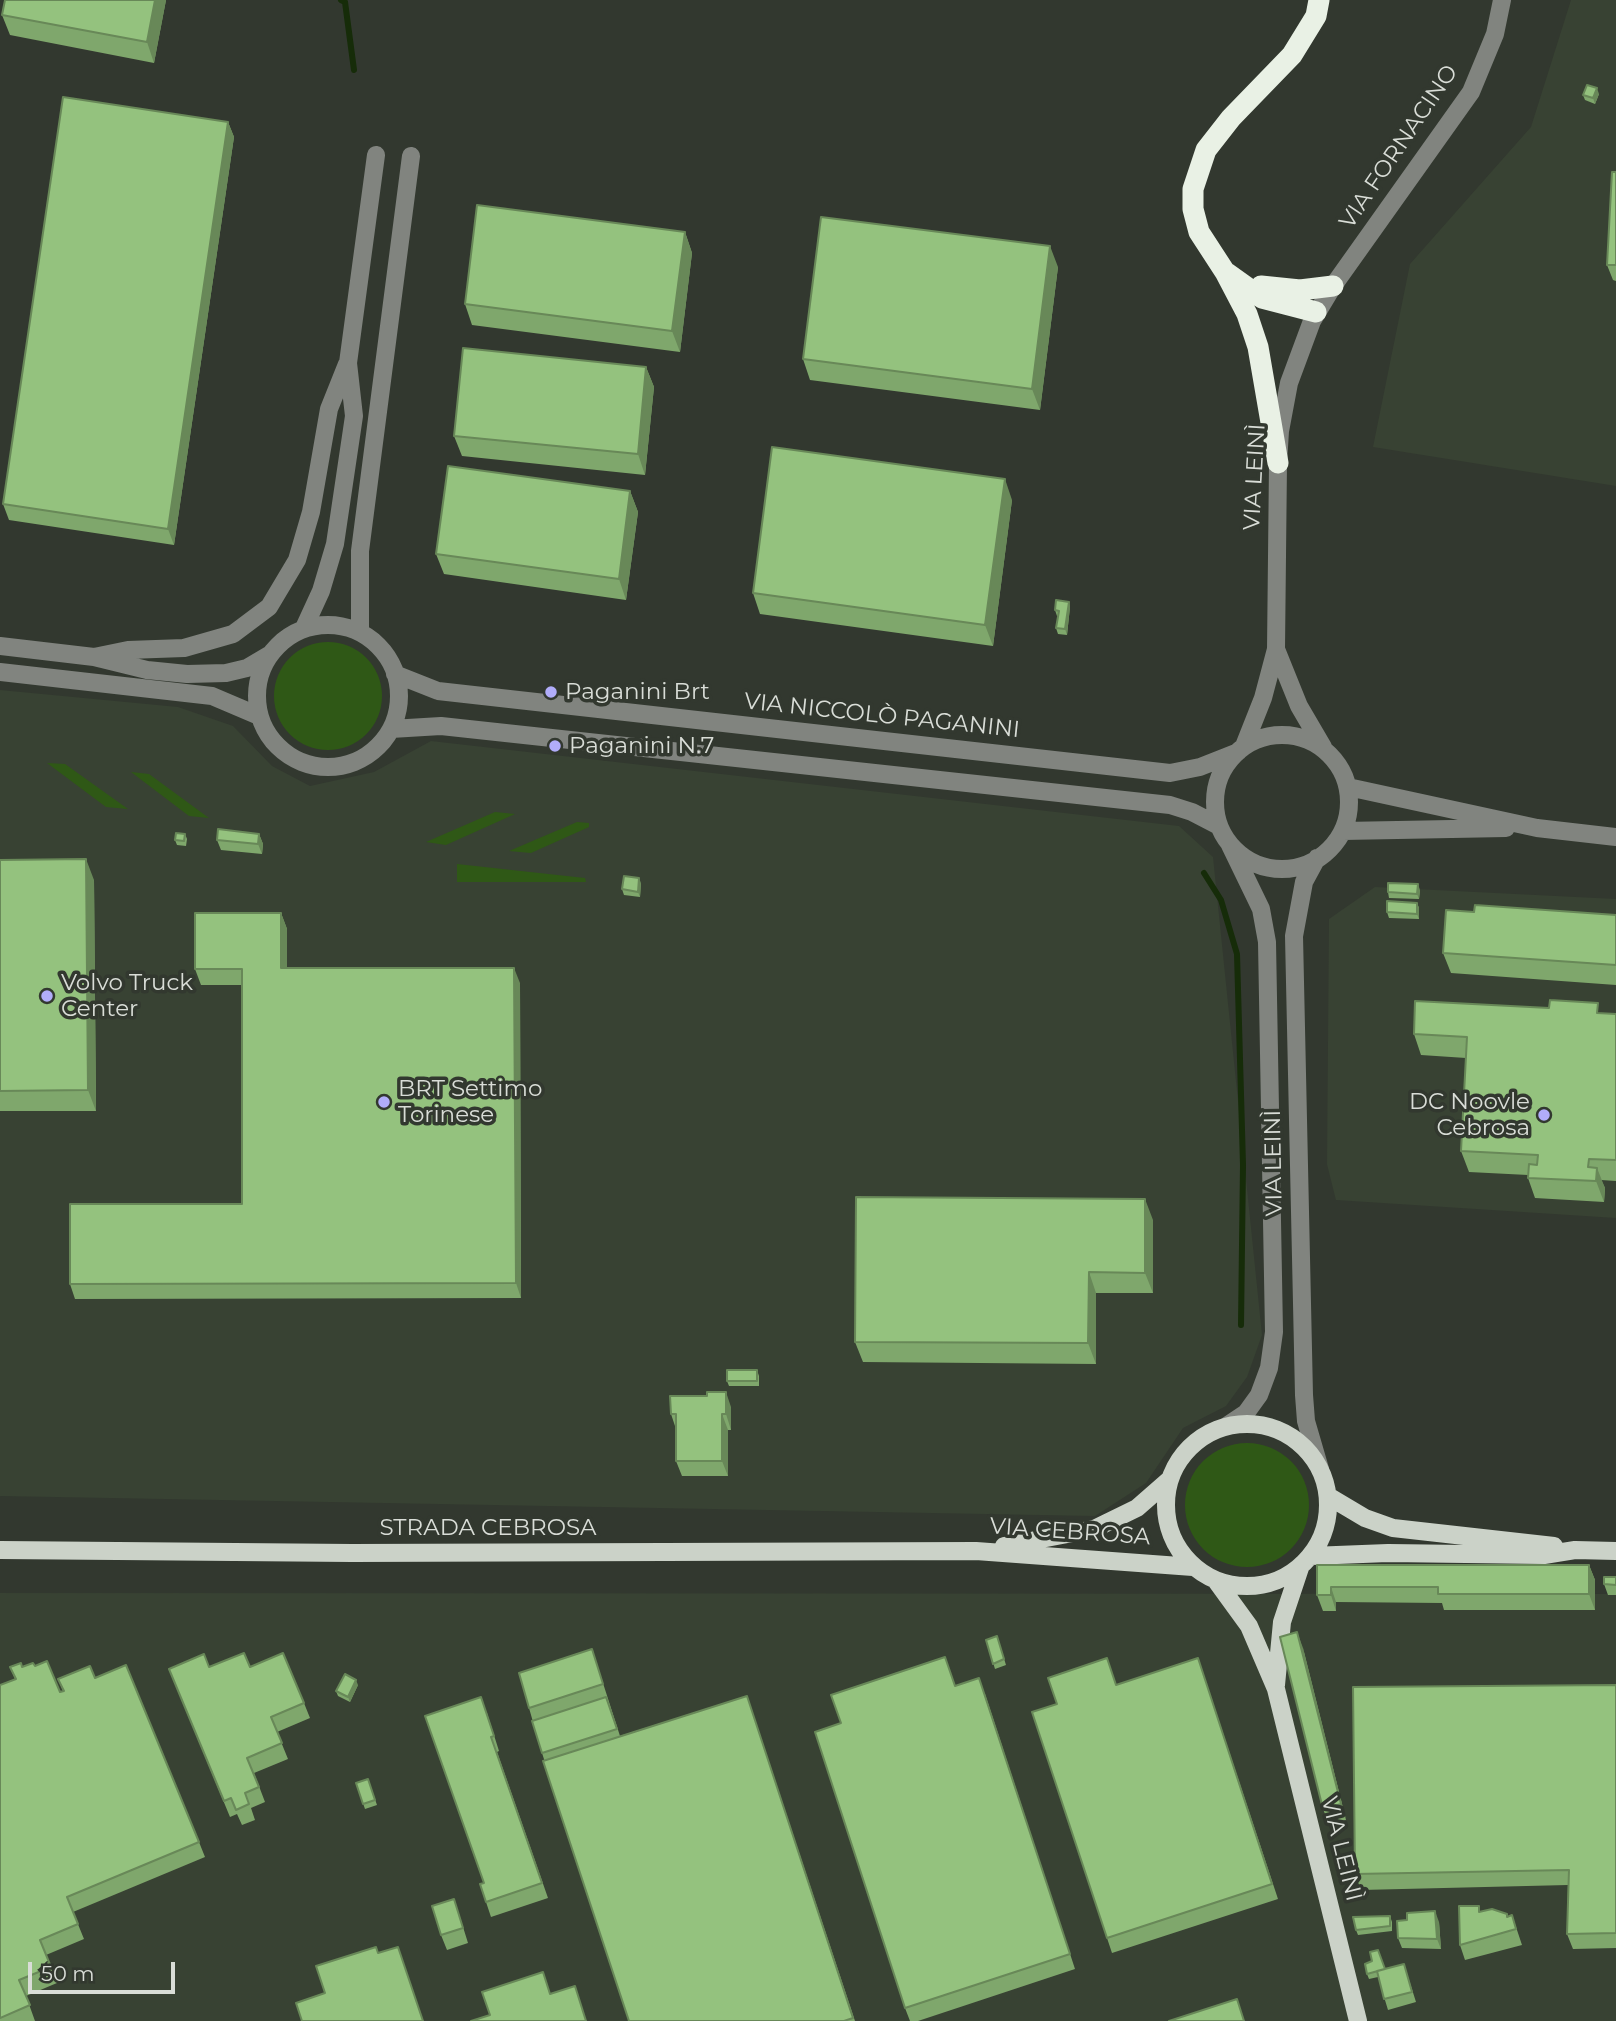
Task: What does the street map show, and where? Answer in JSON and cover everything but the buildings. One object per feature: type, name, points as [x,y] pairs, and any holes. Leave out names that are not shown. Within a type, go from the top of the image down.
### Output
[{"type":"highway","points":[[1278,463],[1258,347],[1247,314],[1225,272],[1199,232],[1193,189],[1198,168],[1219,132],[1292,55],[1316,16],[1319,0]]},
{"type":"highway","points":[[1225,272],[1262,298],[1317,312]]},
{"type":"highway","points":[[1253,290],[1261,286],[1300,290],[1333,286]]},
{"type":"main road","points":[[1228,1425],[1268,1426],[1287,1434],[1303,1446],[1320,1469],[1328,1496],[1328,1517],[1322,1537],[1306,1562],[1282,1579],[1261,1586],[1238,1587],[1217,1582],[1193,1567],[1178,1549],[1168,1527],[1165,1504],[1169,1480],[1181,1455],[1202,1436],[1228,1425]]},
{"type":"main road","name":"VIA CEBROSA","points":[[976,1551],[1094,1529],[1137,1508],[1169,1480]]},
{"type":"main road","points":[[1328,1496],[1365,1518],[1393,1528],[1543,1544],[1575,1550],[1616,1551]]},
{"type":"main road","name":"STRADA CEBROSA","points":[[0,1549],[352,1553],[976,1551]]},
{"type":"main road","points":[[1306,1562],[1388,1553],[1544,1555],[1575,1550]]},
{"type":"main road","name":"VIA CEBROSA","points":[[976,1551],[1193,1567]]},
{"type":"main road","name":"VIA LEINÌ","points":[[1276,1689],[1282,1622],[1306,1562]]},
{"type":"main road","name":"VIA LEINÌ","points":[[1217,1582],[1249,1626],[1276,1689],[1358,2021]]},
{"type":"street","name":"VIA FORNACINO","points":[[1317,312],[1471,92],[1495,34],[1502,0]]},
{"type":"street","points":[[304,628],[321,591],[335,544],[354,416],[348,362],[376,155]]},
{"type":"street","points":[[360,632],[360,551],[411,156]]},
{"type":"street","name":"VIA LEINÌ","points":[[1241,749],[1263,698],[1276,649],[1280,431],[1289,383],[1317,312]]},
{"type":"street","points":[[94,657],[128,650],[184,648],[233,634],[269,607],[297,560],[311,512],[329,409],[348,362]]},
{"type":"street","points":[[0,646],[94,657],[147,670],[187,674],[226,673],[247,668],[268,655],[284,639],[304,628],[342,626],[360,632],[381,650],[395,674],[397,711],[391,729],[376,748],[366,755],[356,761],[333,767],[309,764],[287,754],[270,737],[259,716],[256,695],[260,674],[268,655]]},
{"type":"street","name":"VIA LEINÌ","points":[[1276,649],[1299,706],[1325,750]]},
{"type":"street","points":[[0,672],[212,696],[259,716]]},
{"type":"street","name":"VIA NICCOLÒ PAGANINI","points":[[395,674],[438,691],[1170,773],[1200,767],[1241,749]]},
{"type":"street","points":[[391,729],[441,726],[1170,805],[1192,812],[1219,826]]},
{"type":"street","points":[[1285,734],[1306,738],[1325,750],[1340,766],[1348,787],[1349,809],[1343,831],[1330,849],[1317,858],[1290,869],[1268,868],[1247,860],[1230,845],[1219,826],[1214,804],[1217,781],[1228,761],[1241,749],[1263,736],[1285,734]]},
{"type":"street","points":[[1348,787],[1537,828],[1616,837]]},
{"type":"street","points":[[1343,831],[1537,828]]},
{"type":"street","name":"VIA LEINÌ","points":[[1228,1425],[1245,1413],[1259,1395],[1269,1368],[1274,1332],[1267,942],[1261,909],[1230,845]]},
{"type":"street","name":"VIA LEINÌ","points":[[1317,858],[1304,882],[1297,907],[1294,936],[1304,1395],[1306,1421],[1320,1469]]},
{"type":"shaded area","points":[[1571,0],[1616,0],[1616,486],[1373,447],[1410,264],[1531,127]]},
{"type":"shaded area","points":[[0,690],[178,707],[233,726],[272,766],[310,786],[374,772],[431,741],[1179,826],[1213,857],[1262,1335],[1247,1377],[1226,1406],[1183,1428],[1146,1483],[1095,1516],[0,1496]]},
{"type":"shaded area","points":[[1375,887],[1616,899],[1616,1218],[1336,1200],[1327,1164],[1329,919]]},
{"type":"shaded area","points":[[0,1593],[1616,1594],[1616,2021],[0,2021]]},
{"type":"green space","points":[[328,642],[349,646],[367,657],[378,675],[382,696],[378,717],[367,735],[349,746],[328,750],[307,746],[289,735],[278,717],[274,696],[278,675],[289,657],[307,646]]},
{"type":"green space","points":[[47,763],[65,764],[128,809],[106,807]]},
{"type":"green space","points":[[131,772],[149,774],[209,818],[189,816]]},
{"type":"green space","points":[[495,812],[515,814],[446,845],[426,842]]},
{"type":"green space","points":[[577,822],[589,823],[589,827],[531,853],[509,851]]},
{"type":"green space","points":[[457,864],[585,878],[586,882],[457,882]]},
{"type":"green space","points":[[1247,1443],[1271,1448],[1291,1461],[1304,1481],[1309,1505],[1304,1529],[1291,1549],[1271,1562],[1247,1567],[1223,1562],[1203,1549],[1190,1529],[1185,1505],[1190,1481],[1203,1461],[1223,1448]]},
{"type":"waterway","points":[[341,0],[345,2],[354,70]]},
{"type":"waterway","points":[[1204,873],[1221,900],[1237,954],[1243,1165],[1241,1325]]},
{"type":"place","name":"Paganini Brt","points":[[551,692]]},
{"type":"place","name":"Paganini N.7","points":[[555,746]]},
{"type":"place","name":"Volvo Truck Center","points":[[47,996]]},
{"type":"place","name":"BRT Settimo Torinese","points":[[384,1102]]},
{"type":"place","name":"DC Noovle Cebrosa","points":[[1544,1115]]}]
